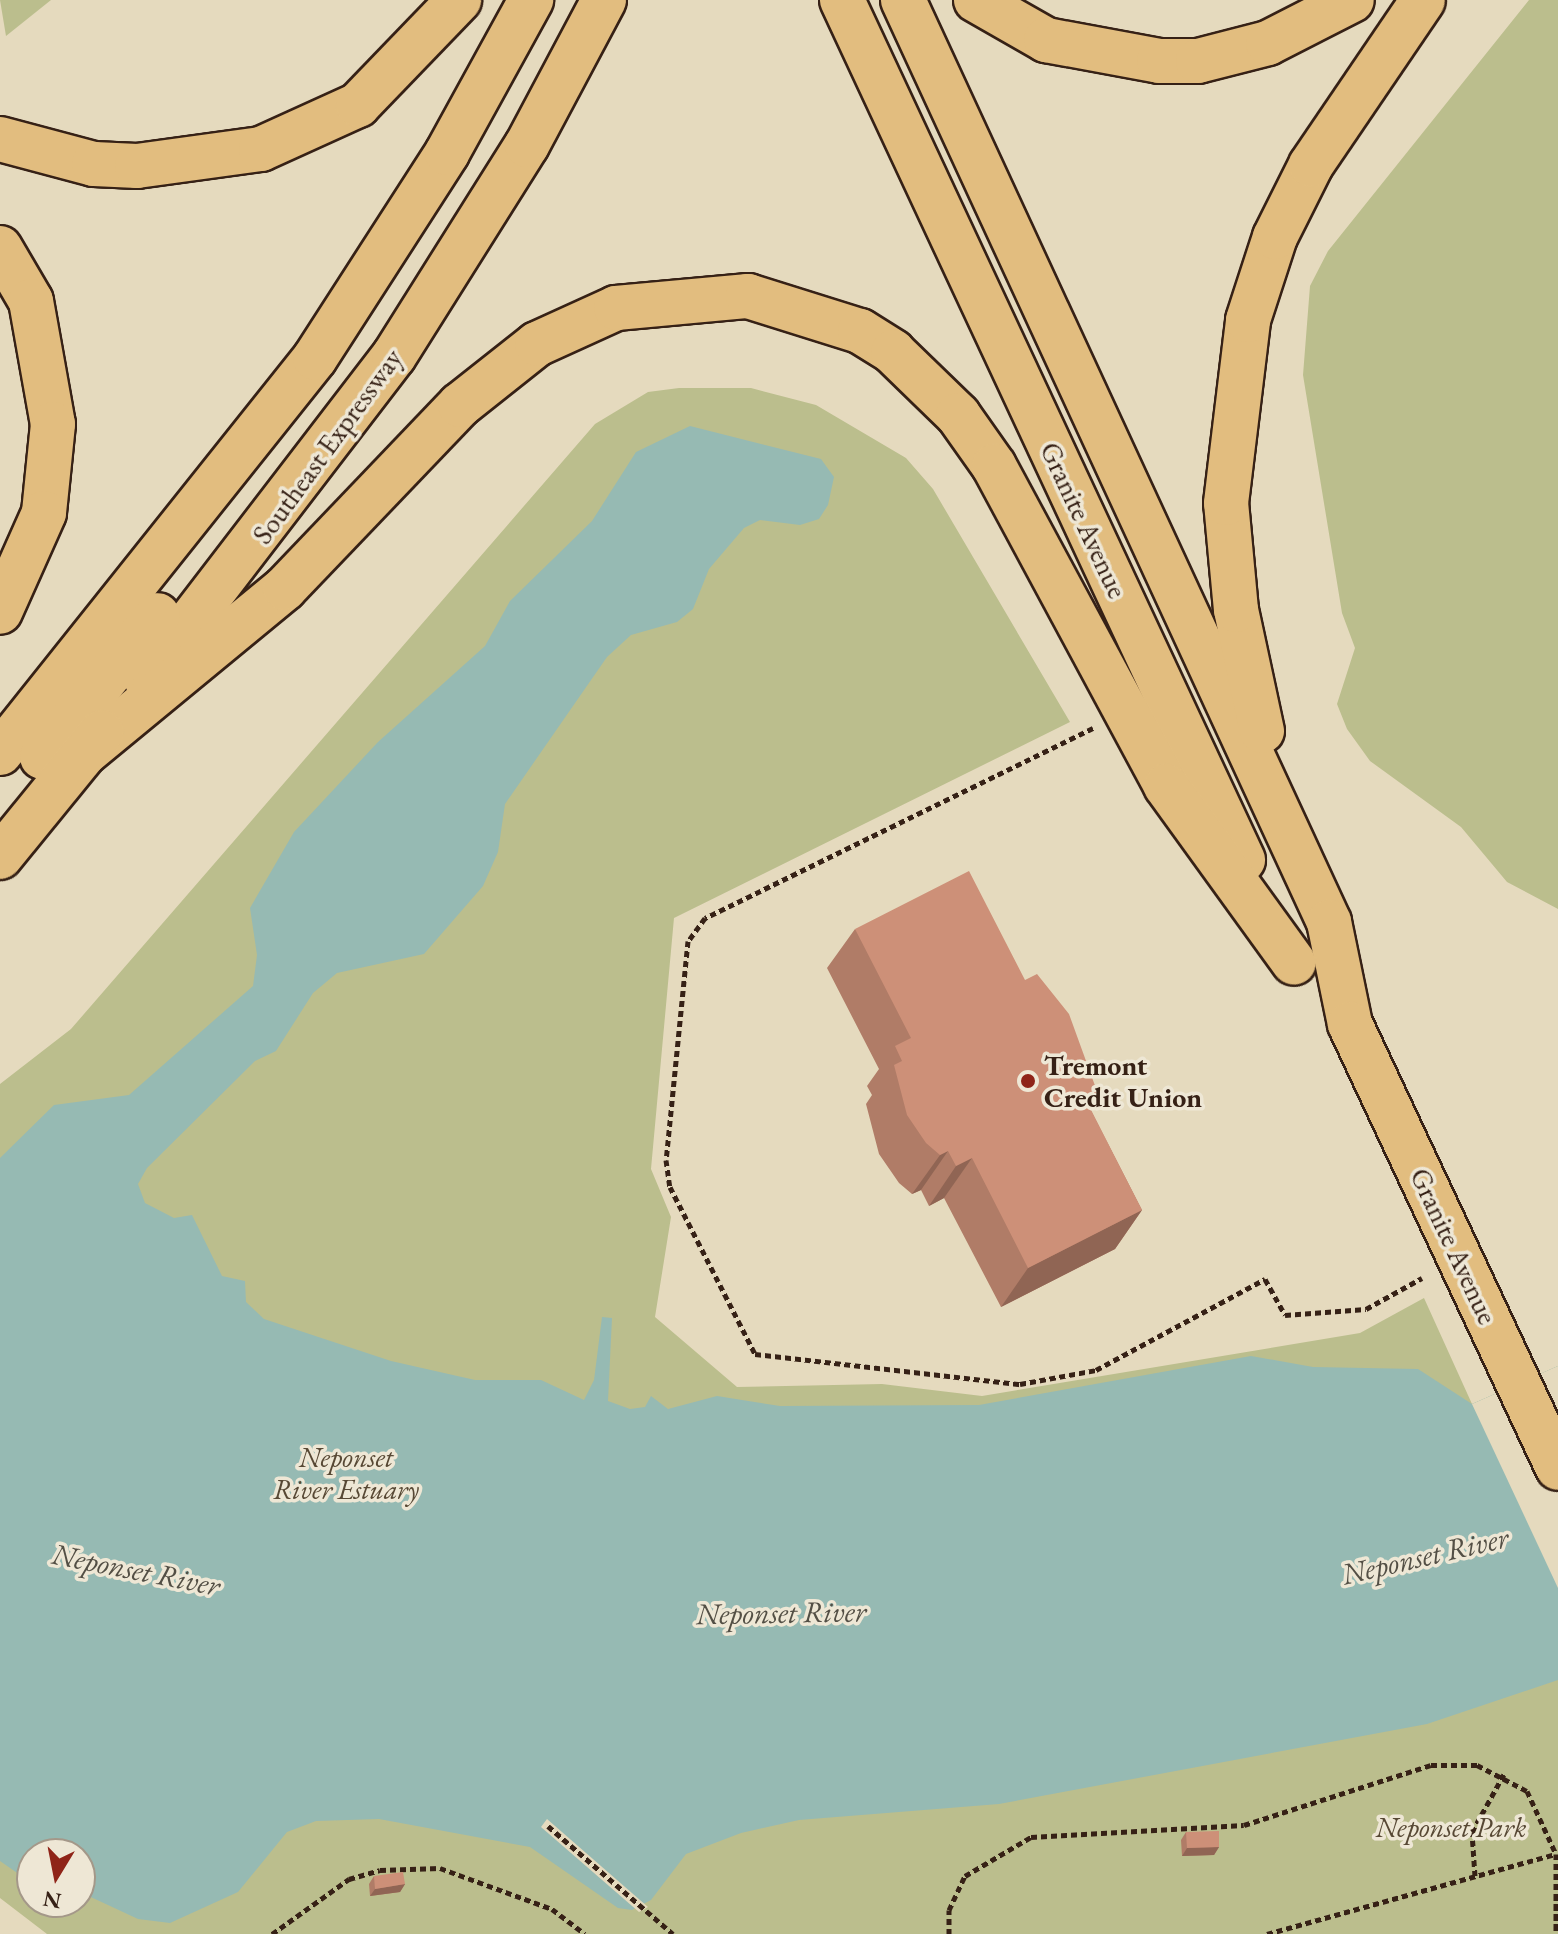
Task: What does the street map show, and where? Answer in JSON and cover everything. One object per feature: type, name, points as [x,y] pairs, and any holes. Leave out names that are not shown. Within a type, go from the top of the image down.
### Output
[{"type":"highway","points":[[0,139],[94,164],[137,166],[261,149],[358,105],[459,0]]},
{"type":"highway","points":[[0,705],[290,340],[421,137],[497,0]]},
{"type":"highway","points":[[0,753],[315,358],[439,166],[531,0]]},
{"type":"highway","points":[[0,809],[228,530],[369,338],[501,130],[570,0]]},
{"type":"highway","name":"Southeast Expressway","points":[[0,857],[252,548],[394,356],[527,145],[604,0]]},
{"type":"highway","name":"Granite Avenue","points":[[842,0],[1294,963],[1350,1024]]},
{"type":"highway","name":"Granite Avenue","points":[[903,0],[1329,922],[1350,1024],[1558,1468]]},
{"type":"highway","points":[[976,0],[1046,40],[1159,61],[1198,61],[1268,43],[1352,0]]},
{"type":"highway","points":[[1288,834],[1249,680],[1229,558],[1226,503],[1238,364],[1291,201],[1423,0]]},
{"type":"highway","points":[[0,248],[31,301],[53,424],[44,513],[0,612]]},
{"type":"highway","points":[[85,753],[285,588],[500,371],[574,323],[659,299],[748,296],[825,316],[893,352],[925,380],[994,466],[1127,721],[1294,963]]},
{"type":"path","points":[[1127,721],[1076,732],[1033,753],[705,918],[688,941],[666,1160],[670,1187],[755,1354],[1020,1384],[1096,1370],[1265,1279],[1285,1315],[1366,1309],[1422,1278]]},
{"type":"path","points":[[949,1934],[949,1910],[965,1876],[1031,1837],[1244,1825],[1431,1765],[1504,1774],[1542,1811],[1557,1853],[1556,1934]]},
{"type":"path","points":[[1475,1876],[1472,1832],[1504,1774]]},
{"type":"path","points":[[548,1826],[673,1934]]},
{"type":"path","points":[[1267,1934],[1557,1853]]},
{"type":"path","points":[[272,1934],[349,1879],[380,1870],[440,1868],[552,1909],[585,1934]]},
{"type":"green space","points":[[0,0],[51,0],[6,36]]},
{"type":"green space","points":[[1529,0],[1558,0],[1558,909],[1507,882],[1461,827],[1370,761],[1347,729],[1337,704],[1355,648],[1342,613],[1303,375],[1310,286],[1328,251]]},
{"type":"green space","name":"Neponset River Estuary","points":[[679,388],[751,388],[816,405],[906,458],[933,489],[1070,722],[674,918],[651,1169],[671,1217],[655,1317],[737,1387],[882,1384],[982,1396],[1360,1333],[1424,1298],[1472,1404],[1558,1366],[1558,1934],[47,1934],[26,1918],[96,1918],[96,1838],[16,1838],[16,1910],[0,1898],[0,1084],[71,1029],[595,424],[648,392]]},
{"type":"water","name":"Neponset River Estuary","points":[[690,426],[821,459],[834,477],[828,505],[819,519],[800,525],[760,520],[744,528],[709,569],[693,609],[677,622],[631,635],[607,657],[505,804],[498,852],[483,886],[424,954],[337,973],[313,993],[276,1051],[255,1061],[147,1168],[138,1184],[145,1203],[174,1218],[192,1215],[222,1276],[245,1281],[246,1302],[264,1319],[391,1361],[475,1380],[541,1380],[584,1400],[594,1380],[602,1317],[612,1318],[608,1401],[630,1409],[645,1407],[651,1396],[668,1409],[717,1396],[780,1406],[979,1405],[1251,1356],[1313,1367],[1418,1369],[1472,1404],[1558,1366],[1558,1680],[1427,1724],[999,1804],[799,1820],[741,1833],[686,1854],[651,1900],[632,1910],[618,1908],[530,1847],[379,1819],[316,1821],[287,1832],[238,1892],[170,1923],[138,1919],[96,1899],[96,1838],[16,1838],[16,1872],[0,1861],[0,1158],[54,1105],[129,1095],[253,986],[257,955],[250,908],[294,832],[378,742],[485,646],[510,601],[592,521],[636,452]]},
{"type":"pier","points":[[1558,1366],[1558,1588],[1472,1404]]},
{"type":"pier","points":[[547,1819],[648,1907],[639,1912],[541,1827]]},
{"type":"building","points":[[969,871],[1025,980],[1037,974],[1069,1014],[1098,1094],[1086,1100],[1142,1210],[1028,1268],[972,1158],[956,1166],[948,1151],[940,1155],[926,1143],[907,1115],[894,1065],[902,1061],[895,1046],[911,1038],[855,929]]},
{"type":"building","points":[[1219,1831],[1219,1847],[1187,1848],[1186,1832]]},
{"type":"building","points":[[403,1872],[405,1884],[375,1889],[374,1876]]},
{"type":"place","name":"Tremont Credit Union","points":[[1028,1081]]},
{"type":"water label","name":"Neponset River","points":[[1425,1556]]},
{"type":"water label","name":"Neponset River","points":[[136,1570]]},
{"type":"water label","name":"Neponset River","points":[[781,1613]]},
{"type":"park label","name":"Neponset Park","points":[[1451,1827]]}]
